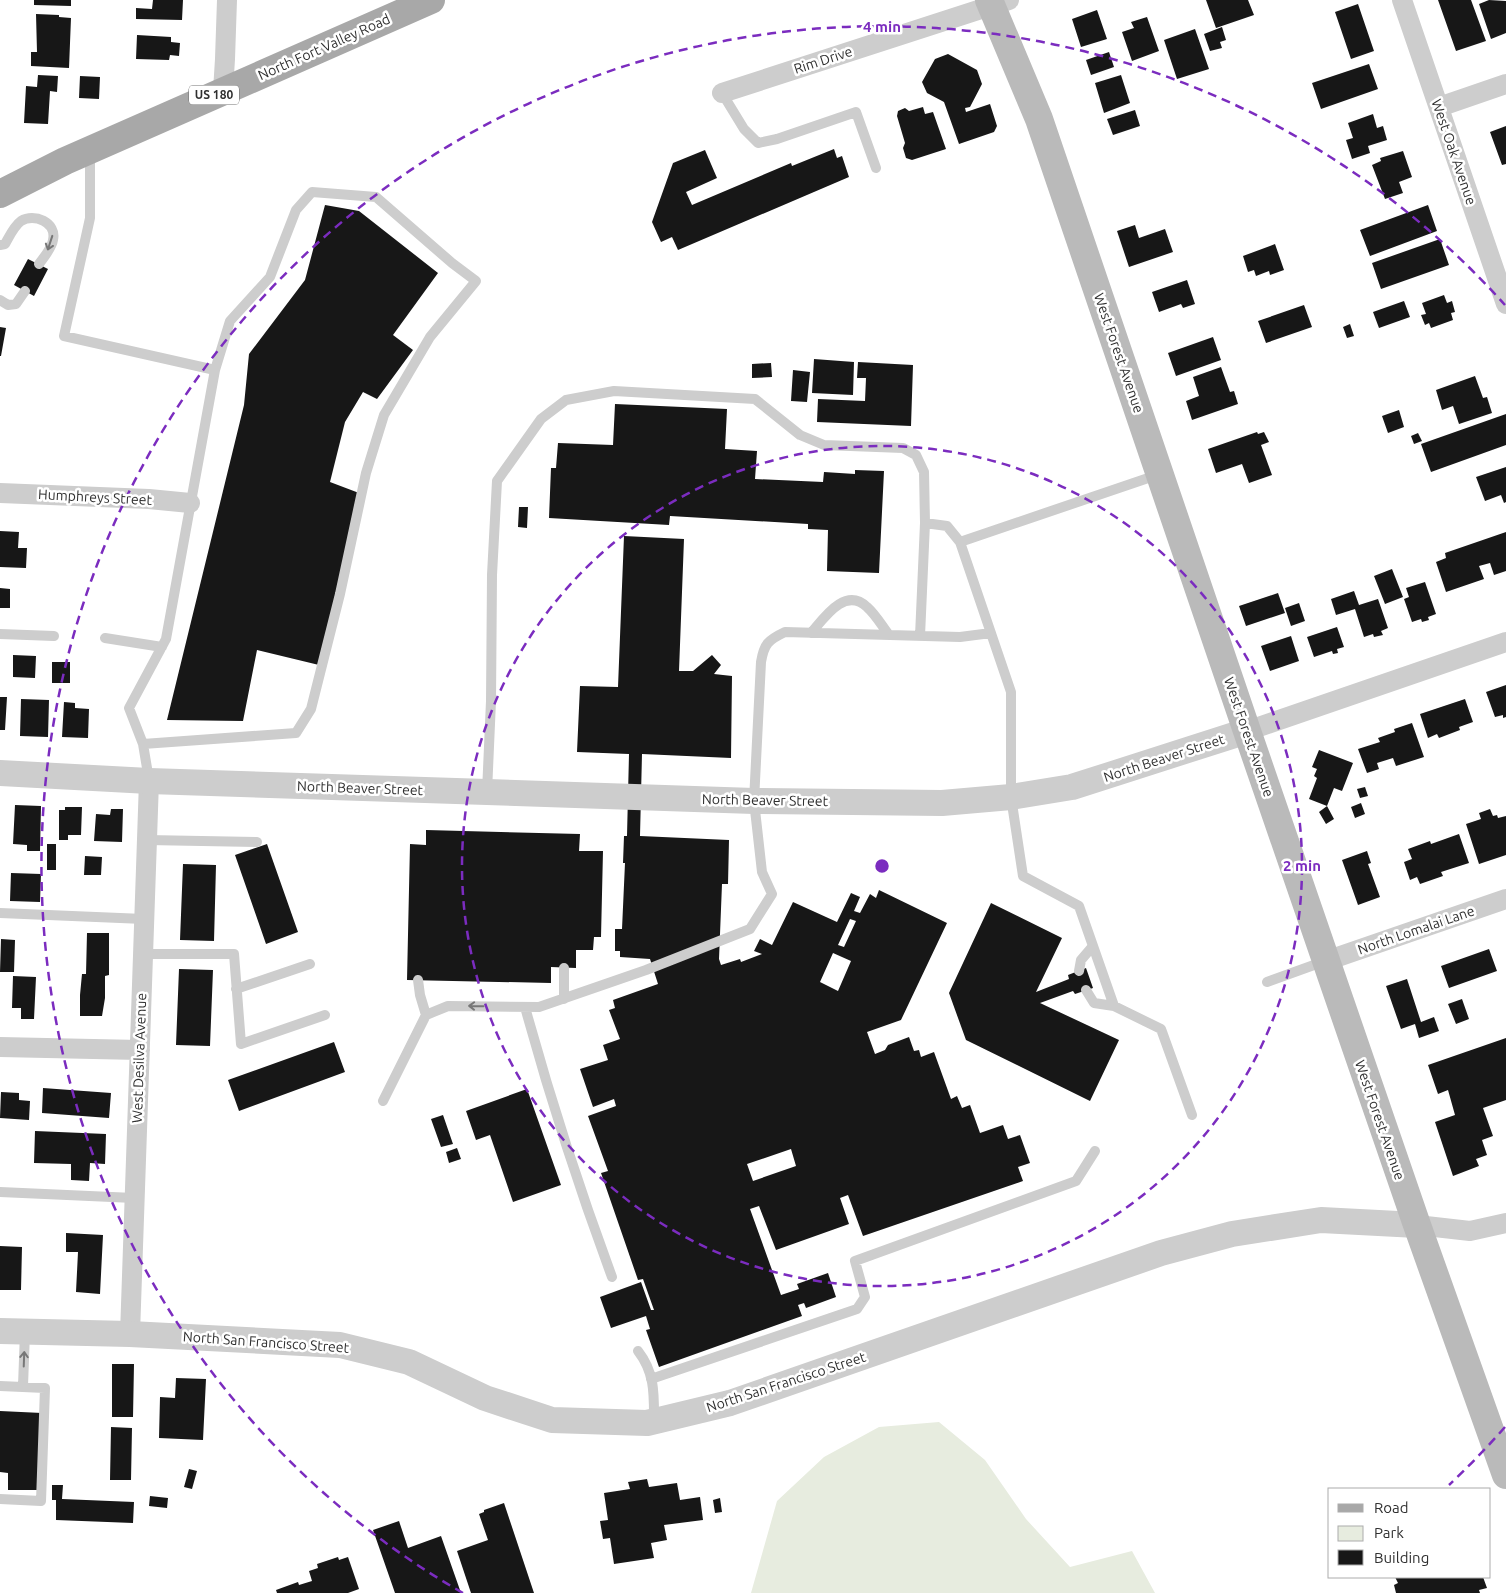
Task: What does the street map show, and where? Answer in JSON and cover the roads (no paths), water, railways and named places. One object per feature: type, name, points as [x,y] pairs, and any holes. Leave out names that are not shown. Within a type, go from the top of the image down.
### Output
[{"type":"main road","name":"North Fort Valley Road","points":[[0,194],[65,161],[431,0]]},
{"type":"main road","name":"West Forest Avenue","points":[[997,2],[1039,119],[1246,731],[1417,1225],[1506,1475]]},
{"type":"street","points":[[223,91],[226,59],[227,0]]},
{"type":"street","name":"West Oak Avenue","points":[[1402,0],[1506,304]]},
{"type":"street","name":"Rim Drive","points":[[722,93],[997,2]]},
{"type":"street","points":[[1439,107],[1506,84]]},
{"type":"street","name":"Humphreys Street","points":[[0,493],[149,499],[190,503]]},
{"type":"street","name":"North Beaver Street","points":[[0,773],[149,781],[754,801],[942,804],[1011,798],[1072,787],[1246,731],[1506,642]]},
{"type":"street","name":"West Desilva Avenue","points":[[130,1334],[149,781]]},
{"type":"street","name":"North Lomalai Lane","points":[[1326,961],[1506,899]]},
{"type":"street","points":[[0,1046],[140,1050]]},
{"type":"street","name":"North San Francisco Street","points":[[13,1331],[130,1334],[340,1345],[409,1362],[484,1398],[552,1420],[647,1423],[730,1403],[1161,1253],[1232,1234],[1320,1220],[1417,1225],[1470,1231],[1506,1223]]},
{"type":"lane","points":[[722,93],[744,129],[758,142],[777,139],[856,112],[876,168]]},
{"type":"lane","points":[[90,150],[90,218],[64,336],[215,370]]},
{"type":"lane","points":[[143,744],[296,733],[312,709],[340,594],[366,473],[384,415],[430,337],[476,281],[452,263],[376,197],[312,192],[296,210],[270,276],[230,321],[215,370],[166,639],[128,708],[143,744],[149,781]]},
{"type":"lane","points":[[0,245],[5,244],[19,222],[30,217],[40,218],[48,224],[53,232],[53,241],[39,264]]},
{"type":"lane","points":[[0,300],[8,305],[16,304],[25,291]]},
{"type":"lane","points":[[487,792],[492,575],[497,481],[541,419],[566,400],[614,391],[755,399],[800,435],[824,445],[903,448],[916,455],[924,472],[925,523],[920,636]]},
{"type":"lane","points":[[960,542],[1160,474]]},
{"type":"lane","points":[[925,523],[947,526],[960,542],[1011,692],[1011,798],[1023,876],[1079,906],[1114,1006]]},
{"type":"lane","points":[[811,633],[834,606],[846,600],[859,601],[867,606],[889,635]]},
{"type":"lane","points":[[383,1101],[426,1015],[448,1006],[538,1007],[646,970],[750,930],[772,894],[762,872],[754,801],[760,667],[763,649],[771,638],[785,632],[960,637],[990,633]]},
{"type":"lane","points":[[0,634],[54,636]]},
{"type":"lane","points":[[105,638],[162,647]]},
{"type":"lane","points":[[147,840],[257,842]]},
{"type":"lane","points":[[0,913],[144,919]]},
{"type":"lane","points":[[1079,971],[1081,960],[1093,946]]},
{"type":"lane","points":[[143,954],[234,954],[241,1044],[325,1015]]},
{"type":"lane","points":[[1267,982],[1326,961]]},
{"type":"lane","points":[[236,989],[310,964]]},
{"type":"lane","points":[[564,968],[564,999]]},
{"type":"lane","points":[[418,980],[426,1015]]},
{"type":"lane","points":[[1086,990],[1094,1003],[1114,1006],[1161,1029],[1192,1114]]},
{"type":"lane","points":[[525,1007],[563,1133],[612,1277]]},
{"type":"lane","points":[[652,1379],[857,1309],[866,1297],[855,1261],[1076,1181],[1095,1151]]},
{"type":"lane","points":[[0,1192],[134,1198]]},
{"type":"lane","points":[[13,1331],[23,1386]]},
{"type":"lane","points":[[638,1351],[646,1361],[654,1385],[654,1421]]},
{"type":"lane","points":[[0,1386],[45,1388],[41,1500],[0,1499]]}]
